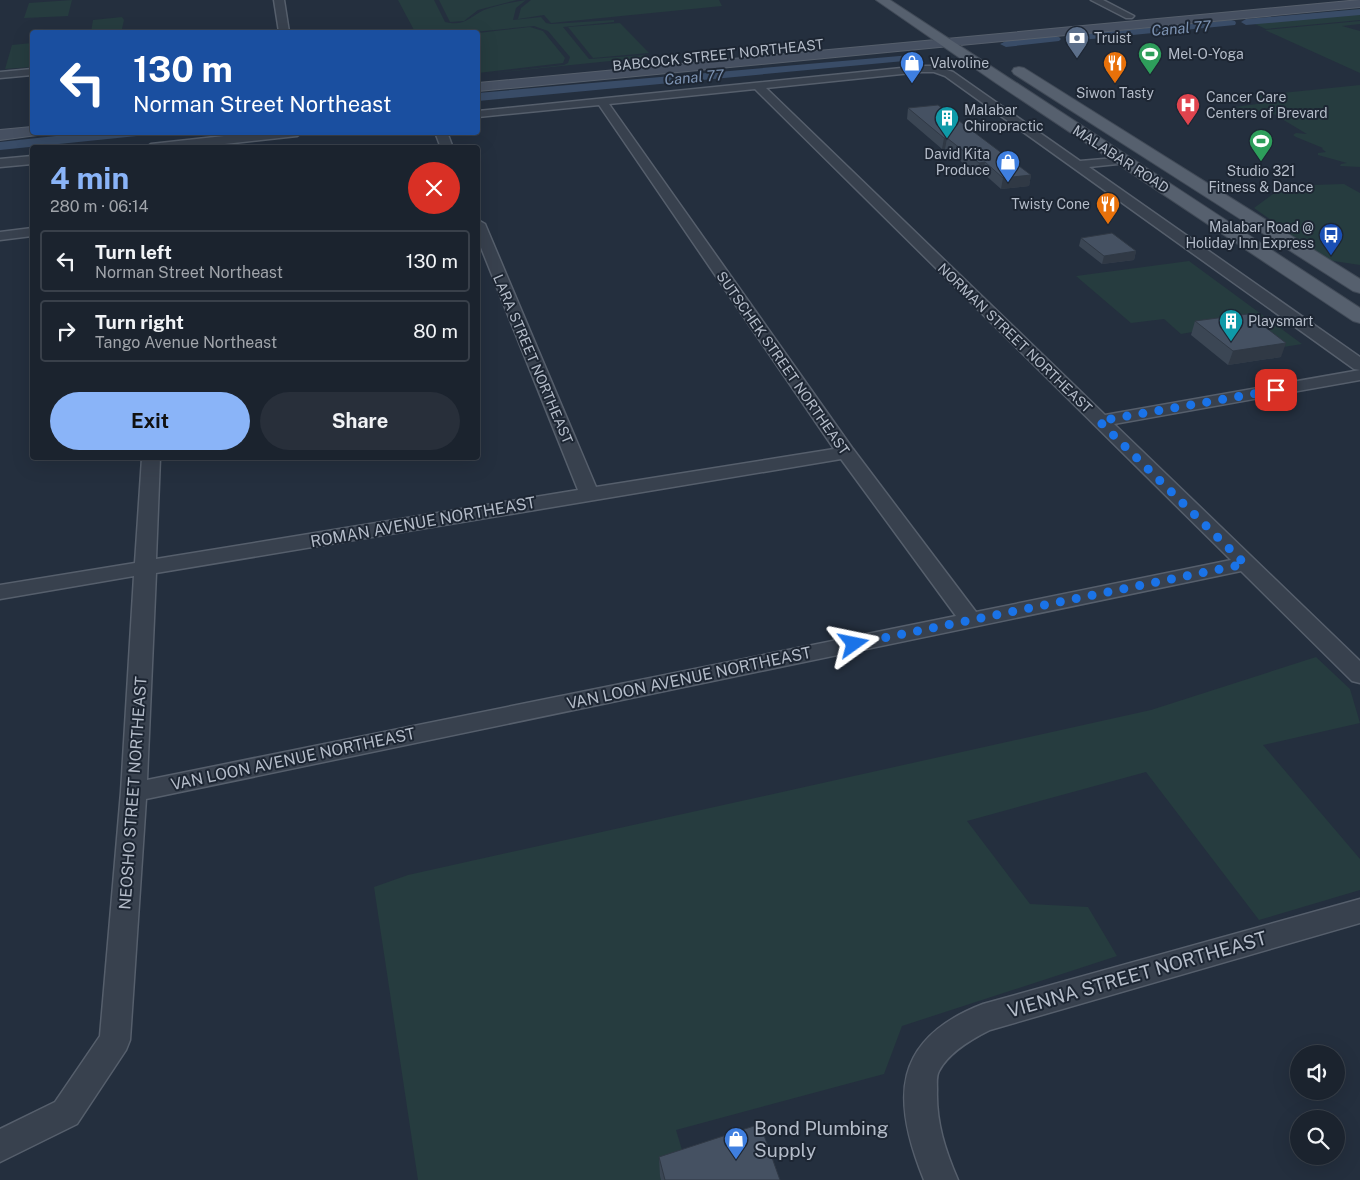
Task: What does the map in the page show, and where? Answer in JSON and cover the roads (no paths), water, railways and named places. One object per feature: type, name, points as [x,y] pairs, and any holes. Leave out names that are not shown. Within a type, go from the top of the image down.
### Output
[{"type":"main road","name":"MALABAR ROAD","points":[[882,0],[1044,110],[1360,317]]},
{"type":"main road","points":[[961,33],[1311,0]]},
{"type":"main road","points":[[961,33],[1360,3]]},
{"type":"main road","name":"BABCOCK STREET NORTHEAST","points":[[480,87],[937,38],[961,33]]},
{"type":"main road","points":[[961,33],[987,50]]},
{"type":"main road","name":"BABCOCK STREET NORTHEAST","points":[[480,79],[937,38]]},
{"type":"main road","name":"MALABAR ROAD","points":[[1010,65],[1360,287]]},
{"type":"main road","points":[[553,80],[579,72],[579,69]]},
{"type":"main road","points":[[0,126],[30,123]]},
{"type":"main road","points":[[0,135],[30,132]]},
{"type":"main road","points":[[1123,160],[1154,166],[1186,177]]},
{"type":"street","points":[[279,0],[284,30]]},
{"type":"street","points":[[1096,0],[1129,16]]},
{"type":"street","points":[[480,114],[921,69],[935,70],[948,74],[1360,365]]},
{"type":"street","points":[[0,74],[30,72]]},
{"type":"street","name":"NORMAN STREET NORTHEAST","points":[[757,85],[1360,675]]},
{"type":"street","name":"SUTSCHEK STREET NORTHEAST","points":[[602,102],[846,453],[971,620]]},
{"type":"street","points":[[178,145],[270,135]]},
{"type":"street","points":[[0,163],[30,160]]},
{"type":"street","points":[[1078,165],[1123,160]]},
{"type":"street","points":[[0,236],[30,232]]},
{"type":"street","name":"LARA STREET NORTHEAST","points":[[480,235],[485,261],[589,494]]},
{"type":"street","points":[[1099,421],[1360,375]]},
{"type":"street","name":"ROMAN AVENUE NORTHEAST","points":[[0,592],[846,453]]},
{"type":"street","name":"NEOSHO STREET NORTHEAST","points":[[0,1146],[66,1113],[115,1040],[134,792],[147,568],[151,460]]},
{"type":"street","name":"VAN LOON AVENUE NORTHEAST","points":[[134,792],[1245,564]]},
{"type":"street","name":"VIENNA STREET NORTHEAST","points":[[941,1180],[922,1128],[920,1098],[922,1070],[943,1044],[959,1030],[984,1018],[1360,911]]},
{"type":"waterway","name":"Canal 77","points":[[1246,22],[1360,12]]},
{"type":"waterway","name":"Canal 77","points":[[1071,38],[1231,23]]},
{"type":"waterway","name":"Canal 77","points":[[1006,44],[1055,39]]},
{"type":"waterway","name":"Canal 77","points":[[480,97],[911,58]]},
{"type":"waterway","name":"Canal 77","points":[[0,146],[108,135]]},
{"type":"place","name":"Truist","points":[[1077,59]]},
{"type":"place","name":"Mel-O-Yoga","points":[[1150,75]]},
{"type":"place","name":"Valvoline","points":[[912,84]]},
{"type":"place","name":"Siwon Tasty","points":[[1115,84]]},
{"type":"place","name":"Cancer Care Centers of Brevard","points":[[1188,126]]},
{"type":"place","name":"Malabar Chiropractic","points":[[947,139]]},
{"type":"place","name":"Studio 321 Fitness & Dance","points":[[1261,162]]},
{"type":"place","name":"David Kita Produce","points":[[1008,183]]},
{"type":"place","name":"Twisty Cone","points":[[1108,225]]},
{"type":"place","name":"Malabar Road @ Holiday Inn Express","points":[[1331,256]]},
{"type":"place","name":"Playsmart","points":[[1231,342]]},
{"type":"place","name":"Bond Plumbing Supply","points":[[736,1160]]}]
